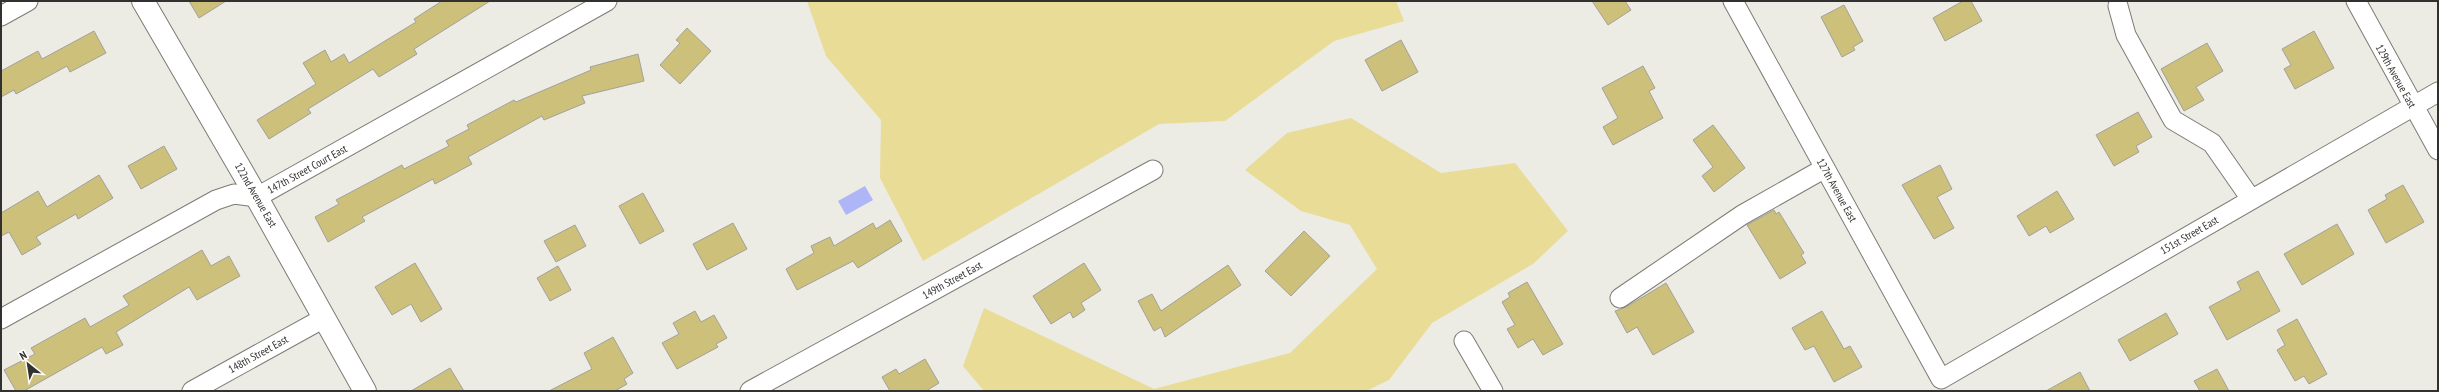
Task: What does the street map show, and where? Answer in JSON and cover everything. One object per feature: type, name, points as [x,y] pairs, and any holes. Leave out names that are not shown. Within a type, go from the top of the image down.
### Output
[{"type":"main road","name":"122nd Avenue East","points":[[143,1],[257,197],[365,391]]},
{"type":"street","points":[[1,16],[28,1]]},
{"type":"street","name":"147th Street Court East","points":[[1,319],[216,200],[234,194],[257,197],[607,1]]},
{"type":"street","name":"127th Avenue East","points":[[1733,1],[1941,379]]},
{"type":"street","name":"129th Avenue East","points":[[2356,1],[2438,150]]},
{"type":"street","points":[[2118,6],[2126,35],[2173,120],[2212,143],[2251,199]]},
{"type":"street","name":"151st Street East","points":[[1941,379],[2438,92]]},
{"type":"street","points":[[1620,298],[1742,215],[1825,168]]},
{"type":"street","name":"149th Street East","points":[[750,391],[1153,170]]},
{"type":"street","name":"148th Street East","points":[[192,391],[324,318]]},
{"type":"street","points":[[1464,341],[1493,391]]},
{"type":"shaded area","points":[[807,1],[1396,1],[1404,21],[1334,41],[1225,121],[1159,124],[923,261],[880,178],[881,120],[826,56]]},
{"type":"shaded area","points":[[1351,118],[1441,173],[1515,163],[1568,231],[1533,264],[1432,323],[1389,380],[1366,391],[984,391],[963,366],[984,308],[1154,389],[1290,353],[1377,269],[1350,225],[1301,211],[1245,170],[1287,133]]},
{"type":"water","points":[[865,186],[873,200],[846,215],[838,201]]},
{"type":"building","points":[[189,1],[226,1],[199,18]]},
{"type":"building","points":[[442,1],[490,1],[414,49],[417,54],[379,77],[373,69],[308,109],[311,113],[269,139],[257,120],[316,84],[303,63],[325,50],[331,62],[344,54],[349,63],[416,22],[414,19]]},
{"type":"building","points":[[1592,1],[1625,1],[1631,10],[1608,25]]},
{"type":"building","points":[[1963,1],[1971,1],[1982,21],[1945,41],[1933,18]]},
{"type":"building","points":[[1844,5],[1863,41],[1853,47],[1855,50],[1842,57],[1821,17]]},
{"type":"building","points":[[687,28],[711,51],[680,84],[660,65],[680,43],[676,40]]},
{"type":"building","points":[[94,31],[106,53],[70,72],[67,66],[16,94],[14,90],[1,97],[1,71],[38,51],[42,59]]},
{"type":"building","points":[[2314,31],[2334,68],[2295,89],[2284,69],[2291,65],[2282,49]]},
{"type":"building","points":[[1401,40],[1418,72],[1382,91],[1365,60]]},
{"type":"building","points":[[2207,43],[2223,71],[2196,87],[2204,100],[2184,111],[2161,69]]},
{"type":"building","points":[[638,54],[644,81],[582,96],[585,103],[544,120],[542,116],[468,157],[472,164],[435,184],[433,179],[362,217],[365,221],[328,242],[315,217],[339,204],[336,200],[402,165],[404,169],[449,146],[446,141],[469,129],[467,125],[514,100],[516,102],[591,70],[590,67]]},
{"type":"building","points":[[1643,66],[1655,88],[1649,91],[1663,118],[1613,145],[1603,127],[1618,118],[1602,88]]},
{"type":"building","points":[[2138,112],[2152,137],[2136,146],[2139,152],[2114,166],[2096,135]]},
{"type":"building","points":[[1713,125],[1745,168],[1714,192],[1702,176],[1713,167],[1693,140]]},
{"type":"building","points":[[164,146],[177,169],[141,189],[128,166]]},
{"type":"building","points":[[1940,165],[1952,189],[1937,197],[1954,228],[1934,239],[1902,185]]},
{"type":"building","points":[[99,175],[113,198],[78,219],[76,214],[36,237],[41,244],[22,255],[9,232],[1,236],[1,213],[38,191],[47,207]]},
{"type":"building","points":[[2403,185],[2424,222],[2386,243],[2368,210],[2387,199],[2385,195]]},
{"type":"building","points":[[2057,191],[2074,219],[2050,233],[2046,226],[2029,236],[2017,216]]},
{"type":"building","points":[[643,193],[664,231],[640,244],[619,206]]},
{"type":"building","points":[[1774,210],[1776,214],[1779,212],[1804,253],[1801,255],[1806,263],[1780,279],[1747,225]]},
{"type":"building","points":[[890,220],[902,241],[858,268],[853,261],[797,290],[786,269],[814,253],[811,246],[830,237],[834,246],[873,223],[876,229]]},
{"type":"building","points":[[733,223],[747,249],[707,270],[693,244]]},
{"type":"building","points":[[2337,224],[2354,254],[2302,285],[2284,254]]},
{"type":"building","points":[[575,225],[586,246],[556,262],[544,241]]},
{"type":"building","points":[[1304,231],[1330,256],[1291,296],[1265,271]]},
{"type":"building","points":[[202,250],[211,266],[229,256],[240,276],[197,300],[189,287],[116,332],[123,345],[106,354],[102,347],[24,391],[16,391],[4,370],[35,354],[31,348],[85,318],[90,327],[129,305],[123,296]]},
{"type":"building","points":[[415,263],[442,309],[421,322],[411,304],[392,315],[375,287]]},
{"type":"building","points":[[1084,263],[1101,290],[1081,303],[1085,310],[1073,318],[1070,312],[1051,324],[1033,296]]},
{"type":"building","points":[[1228,265],[1241,285],[1165,337],[1161,327],[1154,331],[1138,301],[1152,294],[1161,311]]},
{"type":"building","points":[[558,266],[571,290],[550,301],[537,278]]},
{"type":"building","points":[[2258,271],[2280,311],[2227,340],[2209,307],[2241,290],[2237,282]]},
{"type":"building","points":[[1527,282],[1563,344],[1543,355],[1533,339],[1518,348],[1507,329],[1515,325],[1502,302],[1510,297],[1508,293]]},
{"type":"building","points":[[1666,283],[1694,332],[1653,355],[1637,327],[1627,333],[1615,311],[1626,307]]},
{"type":"building","points":[[695,311],[701,322],[714,315],[727,338],[716,344],[718,347],[677,369],[662,343],[679,334],[673,323]]},
{"type":"building","points":[[1822,311],[1844,349],[1850,346],[1862,367],[1834,382],[1814,346],[1805,350],[1792,328]]},
{"type":"building","points":[[2166,313],[2178,334],[2130,361],[2118,340]]},
{"type":"building","points":[[2297,319],[2327,374],[2309,384],[2304,376],[2295,381],[2277,350],[2285,345],[2277,330]]},
{"type":"building","points":[[613,337],[633,373],[624,379],[627,384],[615,391],[549,391],[592,369],[584,353]]},
{"type":"building","points":[[925,359],[939,383],[926,391],[890,391],[882,377],[896,369],[899,374]]},
{"type":"building","points":[[450,368],[464,391],[411,391]]},
{"type":"building","points":[[2217,369],[2229,391],[2200,391],[2194,381]]},
{"type":"building","points":[[2080,372],[2090,391],[2046,391]]}]
